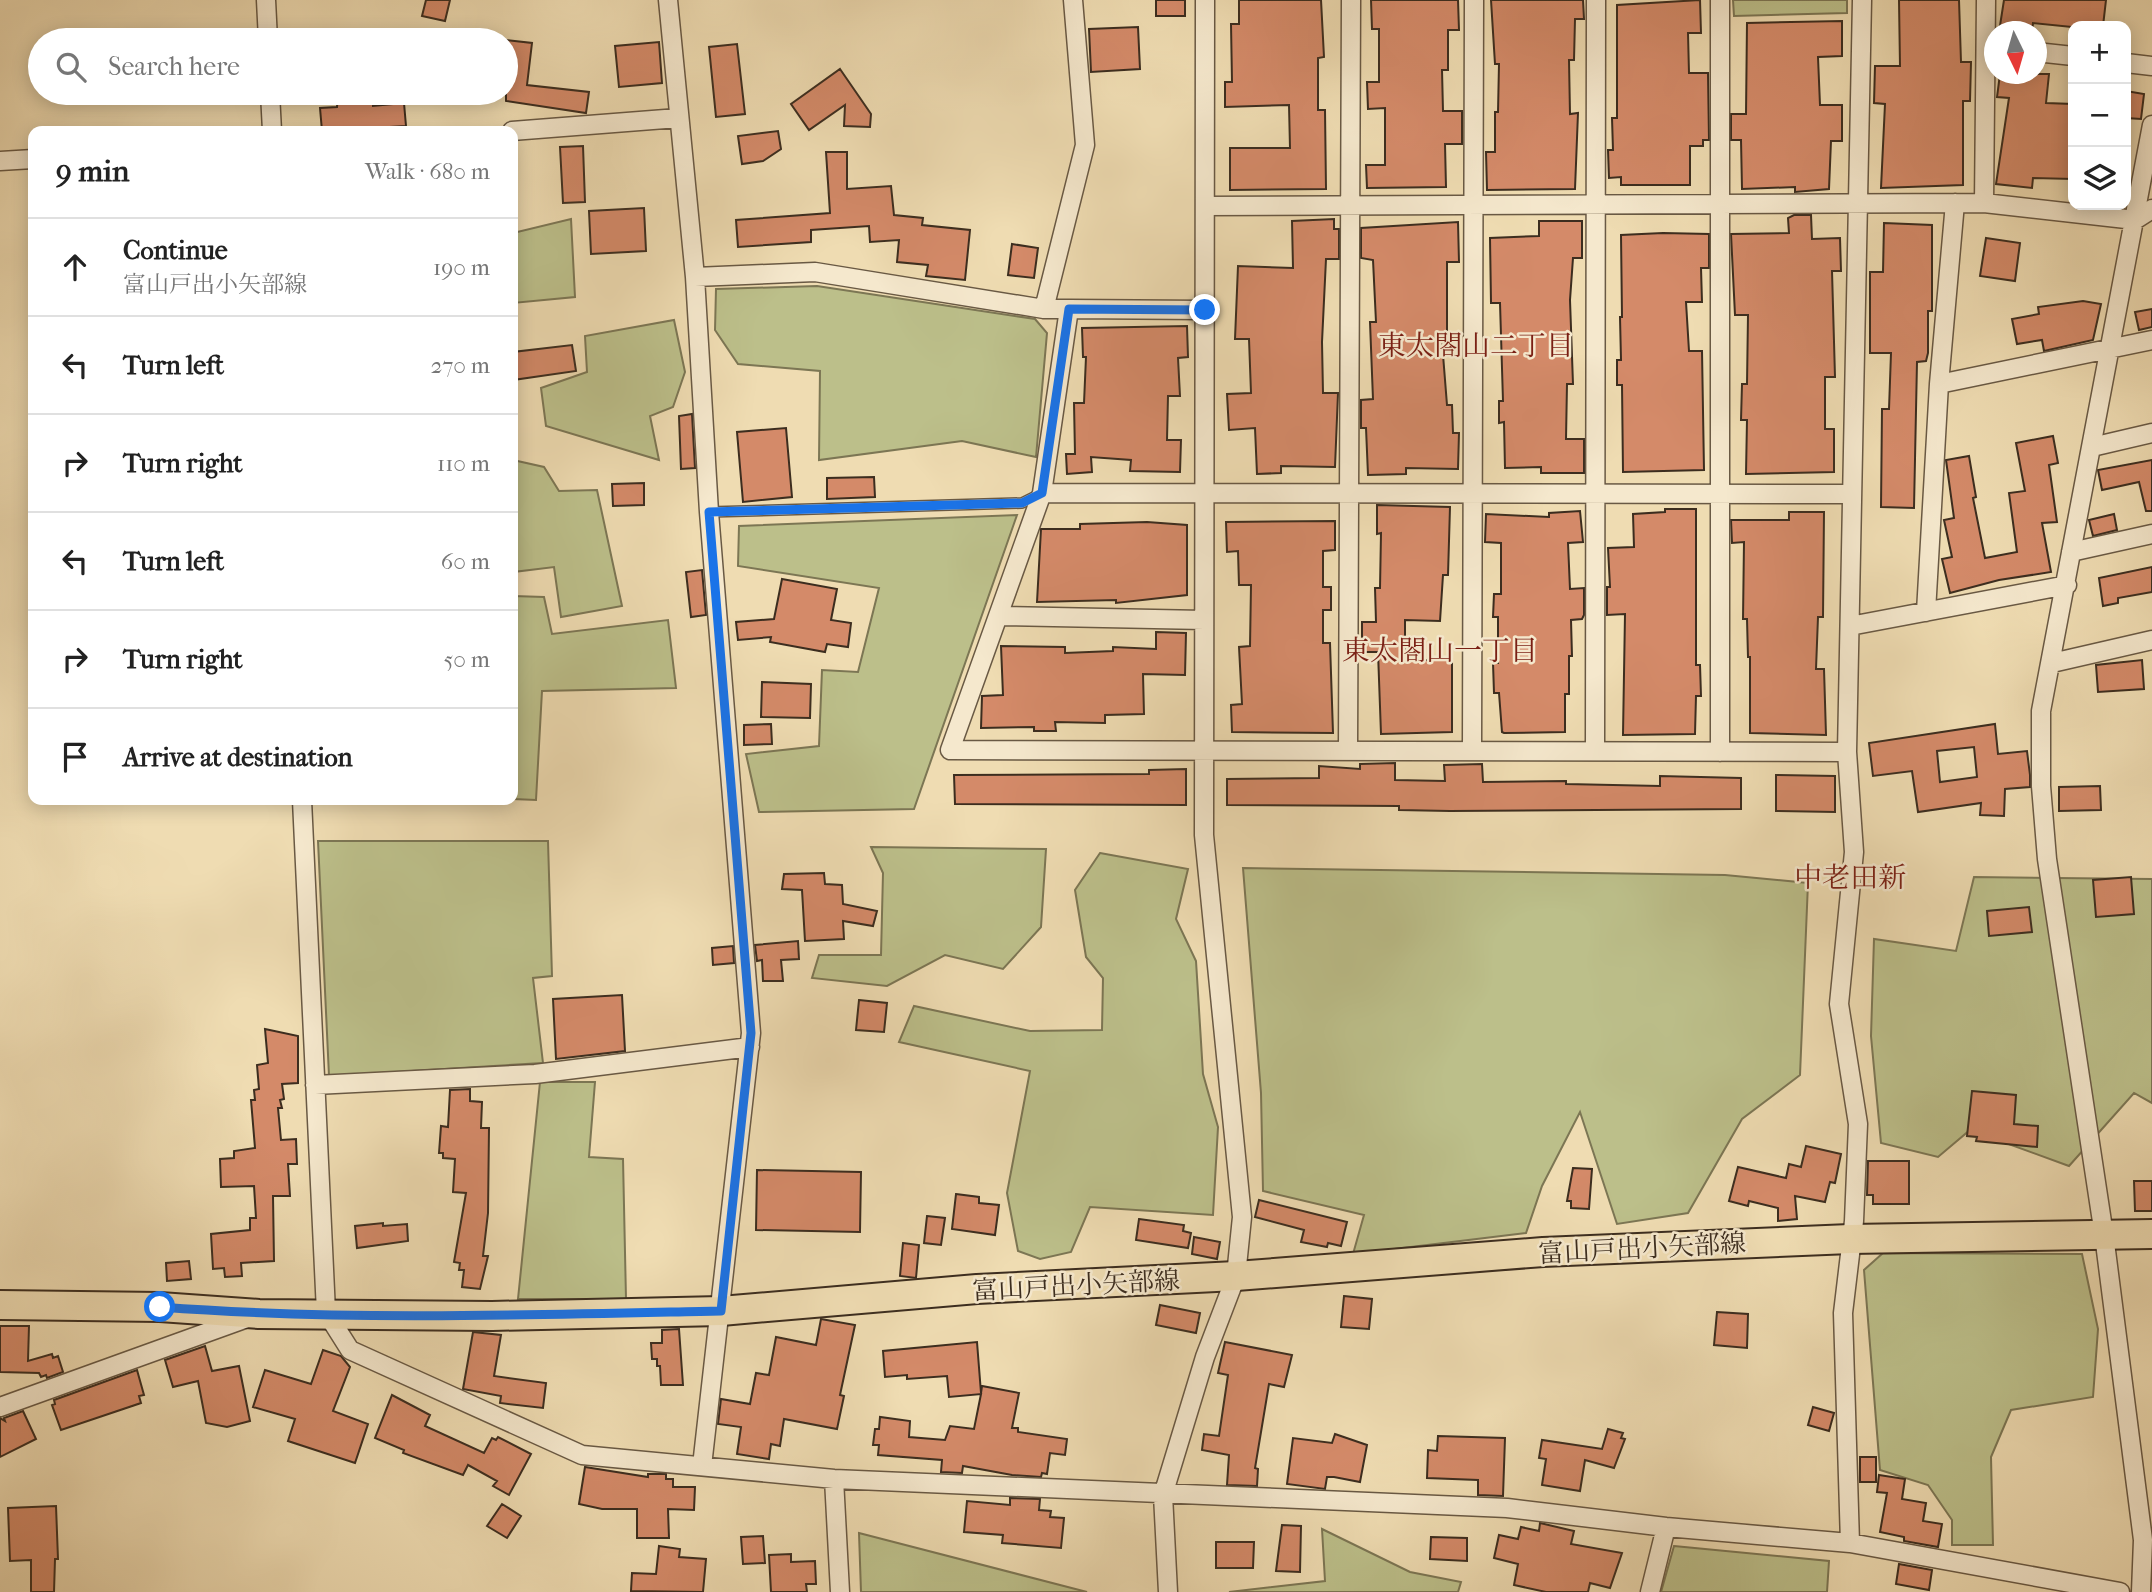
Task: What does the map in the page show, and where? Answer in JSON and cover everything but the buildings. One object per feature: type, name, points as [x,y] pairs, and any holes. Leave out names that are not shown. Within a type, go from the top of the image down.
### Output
[{"type":"main road","name":"富山戸出小矢部線","points":[[0,1305],[160,1307],[258,1314],[326,1312],[492,1316],[721,1311],[977,1289],[1236,1276],[1543,1252],[1850,1239],[2152,1234]]},
{"type":"street","points":[[266,0],[267,28]]},
{"type":"street","points":[[668,0],[695,277],[709,512],[736,822],[750,1047],[702,1466]]},
{"type":"street","points":[[1044,309],[1085,145],[1073,0]]},
{"type":"street","points":[[1168,1592],[1163,1495],[1205,1357],[1236,1276],[1242,1217],[1204,835],[1205,0]]},
{"type":"street","points":[[1348,751],[1351,0]]},
{"type":"street","points":[[1472,751],[1474,0]]},
{"type":"street","points":[[1595,751],[1596,0]]},
{"type":"street","points":[[1720,0],[1720,752]]},
{"type":"street","points":[[1850,1543],[1843,1313],[1854,1221],[1858,1124],[1839,1004],[1854,852],[1847,752],[1862,0]]},
{"type":"street","points":[[1986,0],[1988,21]]},
{"type":"street","points":[[2047,53],[2068,56]]},
{"type":"street","points":[[2131,64],[2152,66]]},
{"type":"street","points":[[1984,203],[1989,84]]},
{"type":"street","points":[[271,105],[272,126]]},
{"type":"street","points":[[518,131],[678,118]]},
{"type":"street","points":[[2141,1592],[2143,1540],[2104,1235],[2048,859],[2041,786],[2041,711],[2067,585],[2107,351],[2152,125]]},
{"type":"street","points":[[0,161],[28,159]]},
{"type":"street","points":[[1926,612],[1939,384],[1955,203]]},
{"type":"street","points":[[1205,206],[1984,203],[2134,219],[2152,209]]},
{"type":"street","points":[[695,277],[815,272],[1044,309],[1205,310]]},
{"type":"street","points":[[1069,309],[1042,493],[950,750],[1847,752]]},
{"type":"street","points":[[1939,384],[2152,340]]},
{"type":"street","points":[[2092,447],[2152,433]]},
{"type":"street","points":[[1042,493],[1852,494]]},
{"type":"street","points":[[2071,552],[2152,534]]},
{"type":"street","points":[[1850,626],[2067,585]]},
{"type":"street","points":[[999,616],[1204,620]]},
{"type":"street","points":[[2052,663],[2152,640]]},
{"type":"street","points":[[302,805],[326,1312],[350,1350],[582,1455],[834,1479],[1507,1508],[1665,1527],[1850,1543],[2120,1592]]},
{"type":"street","points":[[315,1085],[534,1074],[750,1047]]},
{"type":"street","points":[[0,1407],[258,1314]]},
{"type":"street","points":[[834,1479],[840,1592]]},
{"type":"street","points":[[1650,1592],[1665,1527]]},
{"type":"lane","points":[[709,512],[1022,503],[1042,493]]},
{"type":"green space","points":[[1733,0],[1847,0],[1847,13],[1734,16]]},
{"type":"green space","points":[[571,219],[575,297],[518,303],[518,232]]},
{"type":"green space","points":[[817,286],[1035,319],[1047,333],[1036,457],[962,441],[819,460],[820,371],[738,364],[715,330],[716,289]]},
{"type":"green space","points":[[674,320],[685,372],[673,407],[650,416],[659,460],[546,426],[541,388],[587,372],[585,336]]},
{"type":"green space","points":[[518,461],[544,467],[559,491],[597,490],[622,606],[561,617],[554,567],[518,571]]},
{"type":"green space","points":[[1017,515],[914,809],[759,812],[746,754],[819,746],[822,670],[858,672],[879,588],[738,566],[739,526]]},
{"type":"green space","points":[[518,596],[544,597],[552,634],[668,620],[676,688],[542,691],[536,800],[518,799]]},
{"type":"green space","points":[[318,841],[548,841],[552,976],[533,978],[543,1063],[329,1076]]},
{"type":"green space","points":[[871,847],[1046,849],[1041,927],[1003,969],[945,955],[887,986],[812,978],[819,955],[881,955],[883,873]]},
{"type":"green space","points":[[1100,853],[1188,869],[1176,919],[1196,961],[1203,1074],[1218,1127],[1213,1215],[1090,1207],[1071,1252],[1040,1259],[1018,1251],[1007,1193],[1030,1071],[899,1042],[914,1006],[1030,1031],[1102,1030],[1103,978],[1086,957],[1075,890]]},
{"type":"green space","points":[[1243,868],[1725,875],[1808,883],[1800,1075],[1742,1119],[1688,1213],[1617,1224],[1580,1112],[1542,1186],[1526,1233],[1353,1254],[1364,1215],[1263,1191],[1261,1093]]},
{"type":"green space","points":[[1974,877],[2152,879],[2152,1103],[2134,1093],[2069,1166],[1970,1130],[1938,1157],[1881,1143],[1871,1036],[1874,939],[1956,951]]},
{"type":"green space","points":[[540,1082],[595,1082],[589,1157],[623,1159],[626,1299],[518,1299]]},
{"type":"green space","points":[[1883,1253],[2082,1254],[2098,1329],[2093,1397],[2011,1410],[1991,1457],[1993,1545],[1952,1545],[1952,1520],[1928,1485],[1880,1470],[1864,1270]]},
{"type":"green space","points":[[1322,1529],[1410,1572],[1461,1582],[1458,1592],[1229,1592],[1325,1581]]},
{"type":"green space","points":[[859,1533],[1087,1592],[861,1592]]},
{"type":"green space","points":[[1674,1546],[1829,1561],[1827,1592],[1661,1592]]},
{"type":"district","name":"東太閤山二丁目","points":[[1476,345]]},
{"type":"district","name":"東太閤山一丁目","points":[[1440,650]]},
{"type":"district","name":"中老田新","points":[[1850,877]]},
{"type":"route","points":[[160,1307],[258,1314],[326,1312],[492,1316],[721,1311],[751,1033],[709,512],[1022,503],[1042,493],[1069,309],[1205,310]]}]
